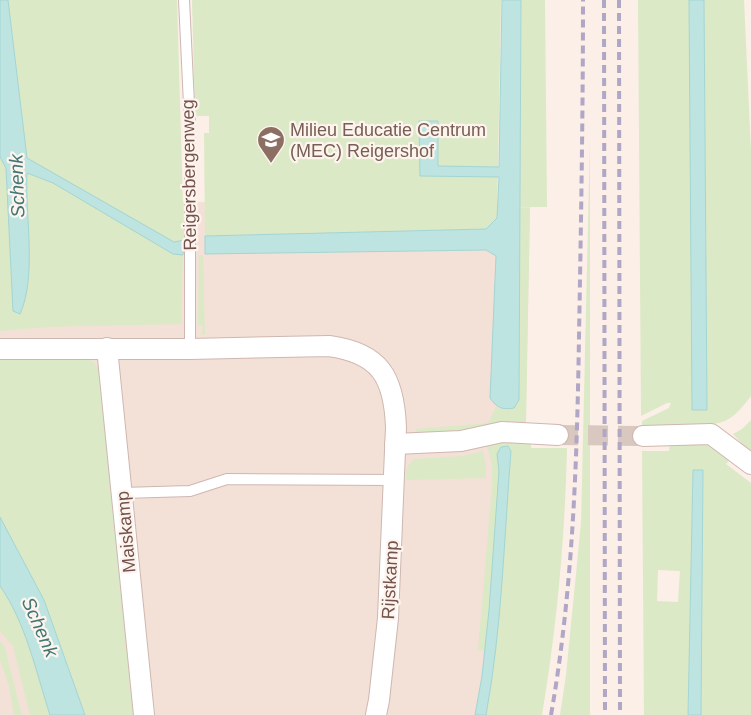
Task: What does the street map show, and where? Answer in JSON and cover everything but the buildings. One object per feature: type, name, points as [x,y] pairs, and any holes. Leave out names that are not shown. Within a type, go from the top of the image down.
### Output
[{"type":"street","points":[[0,349],[190,349],[329,346],[345,348],[373,361],[384,373],[395,406],[395,444],[461,441],[502,432],[558,435]]},
{"type":"street","name":"Maiskamp","points":[[108,348],[144,715]]},
{"type":"street","points":[[643,436],[711,434],[751,464]]},
{"type":"street","name":"Rijstkamp","points":[[376,715],[388,618],[395,444]]},
{"type":"lane","name":"Reigersbergenweg","points":[[184,0],[190,125],[190,349]]},
{"type":"lane","points":[[122,493],[190,491],[227,479],[394,480]]},
{"type":"shaded area","points":[[0,199],[530,207],[525,451],[501,715],[0,715]]},
{"type":"green space","points":[[8,0],[177,0],[184,240],[174,242],[26,158]]},
{"type":"green space","points":[[192,0],[501,0],[497,218],[486,229],[205,236],[204,133],[209,133],[209,116],[195,116]]},
{"type":"green space","points":[[521,0],[545,0],[547,207],[520,207]]},
{"type":"green space","points":[[638,0],[689,0],[693,410],[707,409],[704,0],[744,0],[751,152],[751,396],[733,416],[725,421],[708,425],[642,425],[642,421],[669,408],[671,403],[667,403],[641,416]]},
{"type":"green space","points":[[590,139],[590,715],[560,715],[566,675],[581,523]]},
{"type":"green space","points":[[0,157],[6,168],[13,311],[28,282],[27,173],[53,183],[173,254],[183,255],[181,324],[48,327],[0,331]]},
{"type":"green space","points":[[520,208],[530,208],[526,425],[450,434],[416,434],[416,429],[488,423],[496,407],[505,410],[519,400]]},
{"type":"green space","points":[[203,255],[205,335],[202,335],[203,325],[198,325],[199,256]]},
{"type":"green space","points":[[75,356],[91,360],[101,371],[137,715],[85,715],[44,600],[0,517],[0,359]]},
{"type":"green space","points":[[751,420],[751,451],[733,434],[742,429]]},
{"type":"green space","points":[[531,441],[531,448],[567,448],[559,582],[542,715],[486,715],[488,704],[485,651],[478,650],[492,486],[492,465],[486,442]]},
{"type":"green space","points":[[670,442],[703,442],[730,459],[726,464],[751,483],[751,715],[701,715],[703,470],[693,470],[688,715],[644,715],[642,451],[669,451]],"holes":[[[658,570],[680,571],[678,602],[657,601]]]},
{"type":"green space","points":[[483,451],[486,478],[406,480],[407,468],[415,459],[463,456]]},
{"type":"green space","points":[[0,586],[9,600],[24,632],[50,715],[30,715],[13,646],[0,631]]},
{"type":"green space","points":[[0,641],[5,647],[22,715],[14,715],[9,686],[0,660]]},
{"type":"water","name":"Schenk","points":[[0,0],[8,0],[27,158],[174,242],[184,240],[183,255],[173,254],[53,183],[27,173],[29,264],[25,299],[20,314],[13,311],[6,168],[0,157]]},
{"type":"water","points":[[502,0],[521,0],[519,400],[514,408],[506,409],[500,408],[490,398],[496,256],[486,250],[205,254],[205,236],[486,229],[497,218],[499,177],[420,176],[419,121],[438,121],[438,166],[499,167]]},
{"type":"water","points":[[689,0],[704,0],[707,410],[692,410]]},
{"type":"water","points":[[508,446],[511,451],[496,649],[486,715],[475,715],[482,676],[489,610],[499,471],[497,454],[501,447]]},
{"type":"water","points":[[693,470],[703,470],[701,715],[688,715]]},
{"type":"water","name":"Schenk","points":[[0,517],[44,600],[85,715],[50,715],[24,632],[9,600],[0,586]]},
{"type":"tunnel","points":[[558,435],[643,436]]},
{"type":"railway","points":[[551,715],[569,573],[575,478],[583,0]]},
{"type":"railway","points":[[604,0],[605,715]]},
{"type":"railway","points":[[619,0],[620,715]]},
{"type":"place","name":"Milieu Educatie Centrum (MEC) Reigershof","points":[[271,164]]}]
